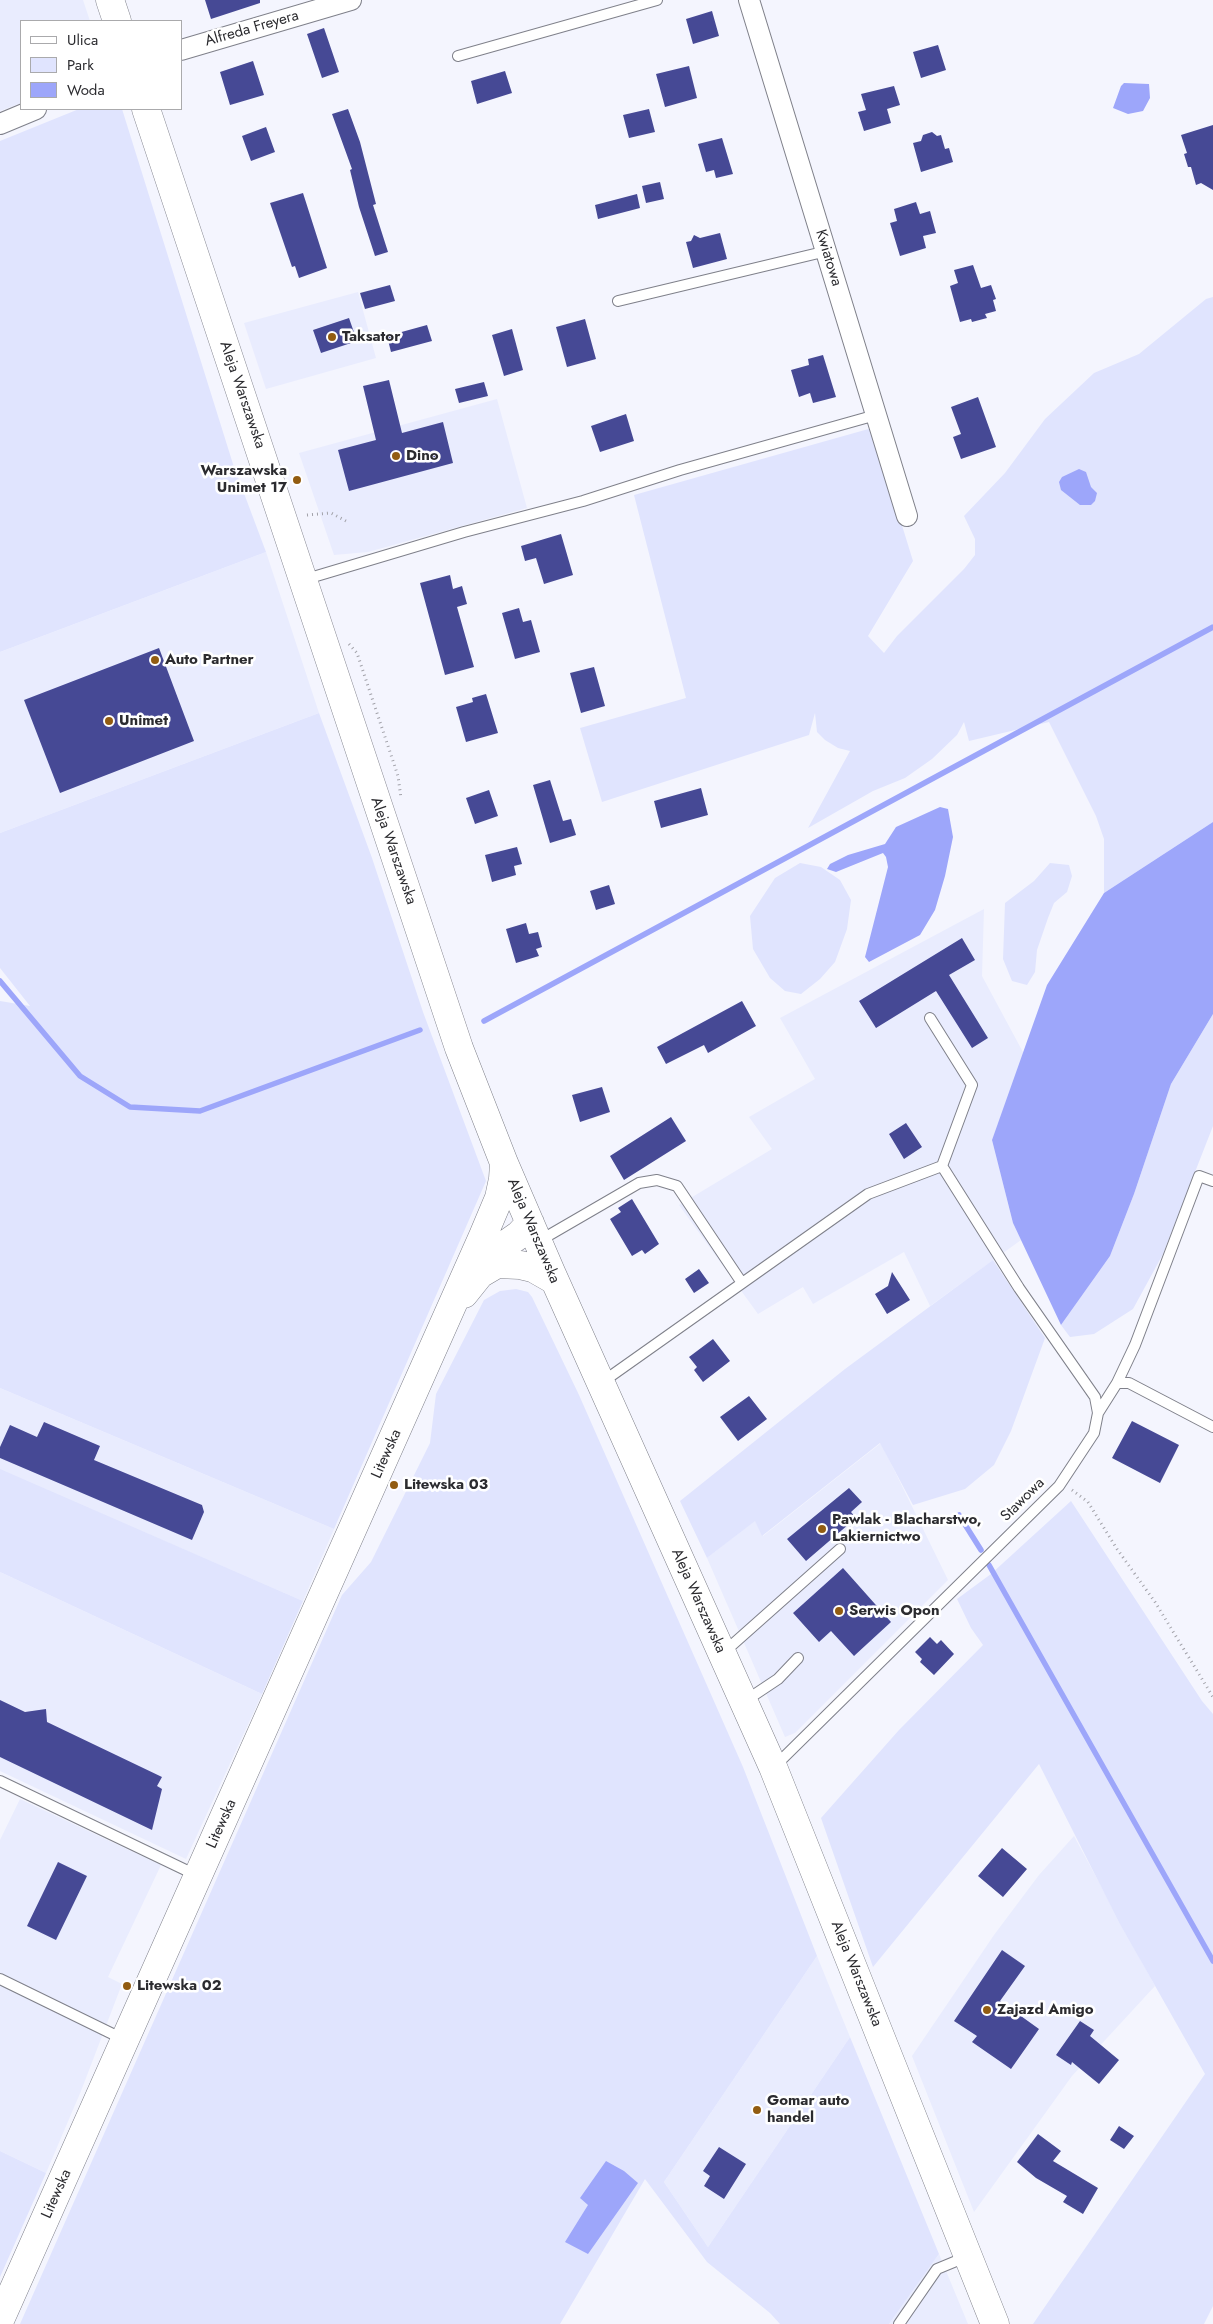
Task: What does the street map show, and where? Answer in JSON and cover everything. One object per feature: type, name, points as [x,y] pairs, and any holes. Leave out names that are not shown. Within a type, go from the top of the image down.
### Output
[{"type":"street","points":[[110,0],[117,20]]},
{"type":"street","name":"Alfreda Freyera","points":[[182,50],[351,0]]},
{"type":"street","name":"Kwiatowa","points":[[749,0],[907,516]]},
{"type":"street","points":[[0,124],[34,110]]},
{"type":"street","name":"Aleja Warszawska","points":[[146,110],[460,1048],[504,1163],[554,1280],[773,1767],[995,2324]]},
{"type":"street","points":[[443,1328],[498,1198],[503,1180],[504,1163]]},
{"type":"street","points":[[479,1245],[510,1221],[518,1220],[534,1232]]},
{"type":"street","points":[[443,1328],[486,1263],[499,1249],[519,1235],[534,1232]]},
{"type":"street","points":[[480,1274],[497,1264],[508,1263],[533,1268],[554,1280]]},
{"type":"street","name":"Litewska","points":[[0,2320],[443,1328]]},
{"type":"lane","points":[[458,56],[658,0]]},
{"type":"lane","points":[[618,302],[826,251]]},
{"type":"lane","points":[[303,580],[464,532],[583,501],[680,470],[865,420],[876,415]]},
{"type":"lane","points":[[600,1383],[868,1194],[942,1166],[972,1085],[930,1018]]},
{"type":"lane","points":[[942,1166],[1019,1288],[1096,1396],[1098,1412]]},
{"type":"lane","name":"Stawowa","points":[[773,1767],[1059,1486],[1094,1433],[1098,1412],[1117,1383],[1135,1345],[1199,1176],[1213,1181]]},
{"type":"lane","points":[[534,1232],[638,1183],[658,1180],[677,1186],[742,1284]]},
{"type":"lane","points":[[1117,1383],[1129,1384],[1213,1427]]},
{"type":"lane","points":[[722,1654],[840,1550]]},
{"type":"lane","points":[[743,1702],[778,1679],[798,1658]]},
{"type":"lane","points":[[0,1781],[199,1876]]},
{"type":"lane","points":[[0,1979],[126,2041]]},
{"type":"lane","points":[[899,2324],[937,2269],[968,2256]]},
{"type":"path","points":[[307,516],[331,513],[346,521]]},
{"type":"path","points":[[1059,1486],[1072,1490],[1088,1502],[1117,1549],[1155,1602],[1213,1697]]},
{"type":"shaded area","points":[[0,0],[83,0],[90,20],[20,20],[20,103],[0,111]]},
{"type":"shaded area","points":[[358,292],[376,358],[266,389],[244,323]]},
{"type":"shaded area","points":[[497,399],[527,508],[368,552],[334,555],[299,453]]},
{"type":"shaded area","points":[[266,552],[319,713],[0,833],[0,652]]},
{"type":"shaded area","points":[[984,909],[982,976],[1024,1054],[992,1140],[1013,1223],[1021,1240],[930,1306],[904,1252],[813,1304],[803,1287],[758,1314],[679,1205],[772,1149],[749,1117],[815,1079],[780,1018]]},
{"type":"shaded area","points":[[0,1388],[334,1529],[303,1601],[0,1470]]},
{"type":"shaded area","points":[[881,1443],[948,1580],[795,1733],[785,1737],[707,1558],[755,1520],[763,1536]]},
{"type":"shaded area","points":[[0,1572],[262,1694],[186,1859],[0,1771]]},
{"type":"shaded area","points":[[20,1799],[161,1865],[108,1977],[122,1984],[81,2091],[46,2173],[0,2151],[0,1840]]},
{"type":"shaded area","points":[[1074,1836],[1155,1986],[1072,2076],[974,2212],[912,2056],[994,1935],[1039,1875]]},
{"type":"shaded area","name":"Gomar auto handel","points":[[817,1956],[850,2037],[708,2247],[664,2182]]},
{"type":"shaded area","points":[[939,2254],[968,2324],[889,2324]]},
{"type":"green space","points":[[77,110],[122,110],[233,464],[266,552],[0,652],[0,141]]},
{"type":"green space","points":[[1213,297],[1213,822],[1104,893],[1104,839],[1096,816],[1049,722],[969,741],[964,722],[957,735],[932,759],[905,778],[873,791],[808,828],[850,751],[838,748],[825,740],[817,732],[815,713],[809,735],[602,802],[580,728],[686,698],[634,495],[872,428],[913,561],[868,636],[884,653],[897,636],[964,569],[975,555],[975,539],[964,516],[1005,473],[1045,419],[1094,373],[1139,354],[1206,299]]},
{"type":"green space","points":[[319,713],[372,858],[423,1012],[486,1181],[334,1529],[0,1388],[0,1001],[30,1006],[0,968],[0,833]]},
{"type":"green space","points":[[800,863],[821,867],[840,880],[851,900],[847,929],[835,962],[820,979],[801,994],[785,991],[770,978],[753,949],[750,916],[775,878]]},
{"type":"green space","points":[[1050,863],[1069,865],[1072,876],[1067,892],[1054,903],[1037,950],[1035,972],[1027,985],[1012,981],[1003,959],[1005,903],[1034,881]]},
{"type":"green space","points":[[1213,1014],[1213,1126],[1163,1254],[1133,1309],[1094,1334],[1070,1337],[1061,1325],[1110,1256],[1134,1194],[1171,1084]]},
{"type":"green space","points":[[993,1260],[1045,1338],[1011,1431],[994,1465],[965,1489],[913,1505],[880,1443],[762,1536],[755,1521],[707,1558],[680,1501],[845,1369]]},
{"type":"green space","points":[[516,1289],[528,1292],[532,1297],[579,1395],[743,1767],[817,1956],[664,2182],[708,2247],[850,2037],[939,2254],[889,2324],[780,2324],[770,2313],[707,2262],[645,2179],[560,2324],[20,2324],[342,1595],[371,1562],[430,1443],[436,1394],[484,1300],[500,1291]]},
{"type":"green space","points":[[0,1469],[303,1601],[262,1694],[0,1572]]},
{"type":"green space","points":[[1071,1501],[1202,1701],[1213,1714],[1213,2306],[1204,2324],[1033,2324],[1205,2074],[1120,1924],[1039,1764],[873,1967],[821,1818],[899,1730],[983,1645],[971,1628],[957,1599],[991,1574]]},
{"type":"green space","points":[[0,2151],[46,2173],[0,2277]]},
{"type":"water","points":[[1124,83],[1149,84],[1150,98],[1143,111],[1128,114],[1113,108],[1121,86]]},
{"type":"water","points":[[1079,469],[1086,472],[1091,487],[1097,493],[1095,501],[1091,505],[1080,505],[1061,490],[1059,482],[1062,477]]},
{"type":"water","points":[[940,807],[948,809],[953,837],[945,876],[935,910],[920,935],[869,962],[865,957],[888,867],[886,857],[883,853],[836,872],[827,869],[830,864],[848,855],[885,844],[896,827]]},
{"type":"water","points":[[1213,822],[1213,1014],[1171,1084],[1134,1194],[1110,1256],[1061,1325],[1013,1223],[992,1140],[1047,985],[1104,893]]},
{"type":"water","points":[[606,2161],[624,2171],[638,2183],[588,2254],[565,2242],[588,2205],[580,2198]]},
{"type":"building","points":[[205,0],[260,0],[260,3],[211,19]]},
{"type":"building","points":[[712,11],[719,36],[693,44],[686,19]]},
{"type":"building","points":[[324,28],[339,72],[322,78],[307,34]]},
{"type":"building","points":[[938,45],[946,70],[921,78],[913,52]]},
{"type":"building","points":[[253,61],[264,95],[230,105],[220,72]]},
{"type":"building","points":[[689,66],[697,98],[665,107],[656,74]]},
{"type":"building","points":[[505,71],[512,93],[477,104],[471,81]]},
{"type":"building","points":[[894,86],[900,105],[887,109],[891,123],[864,131],[858,112],[866,110],[861,94]]},
{"type":"building","points":[[348,109],[360,142],[376,204],[373,205],[388,252],[375,256],[359,207],[350,170],[352,169],[332,114]]},
{"type":"building","points":[[649,109],[655,132],[629,138],[623,115]]},
{"type":"building","points":[[1213,125],[1213,190],[1201,183],[1196,185],[1191,167],[1188,167],[1184,154],[1187,153],[1181,135]]},
{"type":"building","points":[[266,127],[275,152],[251,161],[242,136]]},
{"type":"building","points":[[932,132],[937,136],[941,135],[945,149],[949,148],[953,162],[921,172],[913,143],[921,141],[923,135]]},
{"type":"building","points":[[722,138],[733,174],[716,178],[714,170],[706,172],[698,144]]},
{"type":"building","points":[[660,182],[664,199],[646,203],[642,186]]},
{"type":"building","points":[[303,193],[327,268],[299,278],[295,266],[292,267],[270,203]]},
{"type":"building","points":[[637,194],[640,208],[598,219],[595,205]]},
{"type":"building","points":[[916,202],[920,214],[930,211],[936,233],[923,236],[926,248],[900,256],[890,223],[897,221],[894,209]]},
{"type":"building","points":[[720,233],[727,259],[693,268],[686,242],[691,241],[694,235],[700,238]]},
{"type":"building","points":[[973,265],[981,288],[991,285],[996,299],[993,300],[996,311],[985,314],[987,318],[972,322],[971,319],[960,322],[950,286],[958,283],[954,270]]},
{"type":"building","points":[[390,285],[395,301],[365,309],[360,293]]},
{"type":"building","points":[[349,318],[357,341],[321,353],[313,330]]},
{"type":"building","points":[[585,319],[596,359],[567,367],[556,327]]},
{"type":"building","points":[[427,325],[432,341],[391,352],[387,336]]},
{"type":"building","points":[[512,329],[523,370],[504,376],[492,335]]},
{"type":"building","points":[[823,355],[836,397],[813,403],[810,393],[799,397],[791,370],[809,365],[808,359]]},
{"type":"building","name":"Dino","points":[[389,380],[402,433],[443,422],[453,463],[349,491],[338,450],[376,440],[363,386]]},
{"type":"building","points":[[484,382],[488,396],[459,403],[455,389]]},
{"type":"building","points":[[978,397],[996,447],[961,459],[953,437],[961,434],[951,407]]},
{"type":"building","points":[[626,414],[634,441],[600,452],[591,426]]},
{"type":"building","points":[[561,534],[573,575],[544,584],[536,558],[525,561],[521,546]]},
{"type":"building","points":[[450,575],[453,589],[462,586],[467,604],[457,607],[474,667],[445,675],[420,583]]},
{"type":"building","points":[[519,608],[523,622],[531,620],[540,652],[515,659],[502,613]]},
{"type":"building","name":"Unimet","points":[[159,648],[194,741],[60,793],[24,700]]},
{"type":"building","points":[[594,667],[605,706],[581,713],[570,673]]},
{"type":"building","points":[[486,694],[498,733],[466,742],[456,707],[473,702],[472,698]]},
{"type":"building","points":[[550,780],[563,821],[571,819],[576,835],[550,843],[533,785]]},
{"type":"building","points":[[701,788],[708,815],[661,828],[654,801]]},
{"type":"building","points":[[489,790],[498,816],[475,824],[466,798]]},
{"type":"building","points":[[517,847],[522,864],[514,866],[516,875],[492,882],[485,855]]},
{"type":"building","points":[[609,885],[615,904],[596,910],[590,891]]},
{"type":"building","points":[[526,923],[529,934],[538,932],[542,947],[536,949],[539,956],[516,963],[506,929]]},
{"type":"building","points":[[962,938],[975,960],[949,975],[988,1038],[972,1048],[936,991],[876,1028],[859,1001]]},
{"type":"building","points":[[742,1001],[756,1026],[708,1053],[704,1045],[666,1064],[657,1047]]},
{"type":"building","points":[[602,1087],[610,1112],[580,1122],[572,1095]]},
{"type":"building","points":[[671,1117],[686,1141],[624,1180],[610,1156]]},
{"type":"building","points":[[906,1123],[922,1147],[904,1159],[889,1134]]},
{"type":"building","points":[[632,1199],[659,1244],[645,1254],[642,1250],[632,1256],[610,1219],[621,1212],[618,1208]]},
{"type":"building","points":[[699,1269],[709,1283],[694,1293],[685,1279]]},
{"type":"building","points":[[892,1272],[910,1300],[887,1314],[875,1294],[888,1286]]},
{"type":"building","points":[[713,1339],[730,1361],[703,1382],[694,1370],[697,1367],[689,1357]]},
{"type":"building","points":[[749,1396],[767,1419],[738,1441],[720,1417]]},
{"type":"building","points":[[1132,1421],[1179,1445],[1160,1483],[1112,1458]]},
{"type":"building","points":[[44,1422],[100,1446],[94,1460],[202,1505],[204,1512],[192,1540],[0,1458],[0,1447],[10,1425],[37,1437]]},
{"type":"building","name":"Pawlak - Blacharstwo, Lakiernictwo","points":[[849,1488],[862,1502],[851,1512],[856,1518],[806,1561],[787,1539]]},
{"type":"building","points":[[843,1568],[891,1622],[854,1656],[831,1631],[819,1642],[793,1613]]},
{"type":"building","points":[[930,1637],[937,1644],[941,1640],[954,1654],[934,1675],[920,1662],[922,1659],[915,1652]]},
{"type":"building","points":[[0,1700],[25,1712],[46,1709],[47,1722],[162,1777],[157,1786],[162,1789],[152,1830],[0,1757]]},
{"type":"building","points":[[1002,1848],[1027,1869],[1003,1897],[978,1876]]},
{"type":"building","points":[[58,1862],[87,1876],[56,1940],[27,1926]]},
{"type":"building","name":"Zajazd Amigo","points":[[1002,1950],[1025,1966],[1000,2001],[1039,2029],[1011,2069],[972,2042],[977,2036],[954,2021]]},
{"type":"building","points":[[1080,2021],[1094,2030],[1090,2036],[1119,2060],[1099,2084],[1072,2062],[1071,2065],[1056,2055]]},
{"type":"building","points":[[1119,2126],[1134,2136],[1124,2149],[1110,2140]]},
{"type":"building","points":[[1038,2134],[1061,2151],[1053,2161],[1098,2188],[1083,2214],[1063,2202],[1067,2196],[1036,2178],[1017,2162]]},
{"type":"building","points":[[719,2147],[746,2164],[724,2199],[704,2186],[710,2176],[703,2171]]},
{"type":"waterway","points":[[484,1021],[1213,627]]},
{"type":"waterway","points":[[0,981],[80,1076],[130,1107],[200,1111],[420,1030]]},
{"type":"waterway","points":[[959,1515],[981,1550]]},
{"type":"waterway","points":[[989,1565],[1213,1961]]},
{"type":"place","name":"Taksator","points":[[332,337]]},
{"type":"place","name":"Dino","points":[[396,456]]},
{"type":"place","name":"Warszawska Unimet 17","points":[[297,480]]},
{"type":"place","name":"Auto Partner","points":[[155,660]]},
{"type":"place","name":"Unimet","points":[[109,721]]},
{"type":"place","name":"Litewska 03","points":[[394,1485]]},
{"type":"place","name":"Pawlak - Blacharstwo, Lakiernictwo","points":[[822,1529]]},
{"type":"place","name":"Serwis Opon","points":[[839,1611]]},
{"type":"place","name":"Litewska 02","points":[[127,1986]]},
{"type":"place","name":"Zajazd Amigo","points":[[987,2010]]},
{"type":"place","name":"Gomar auto handel","points":[[757,2110]]}]
